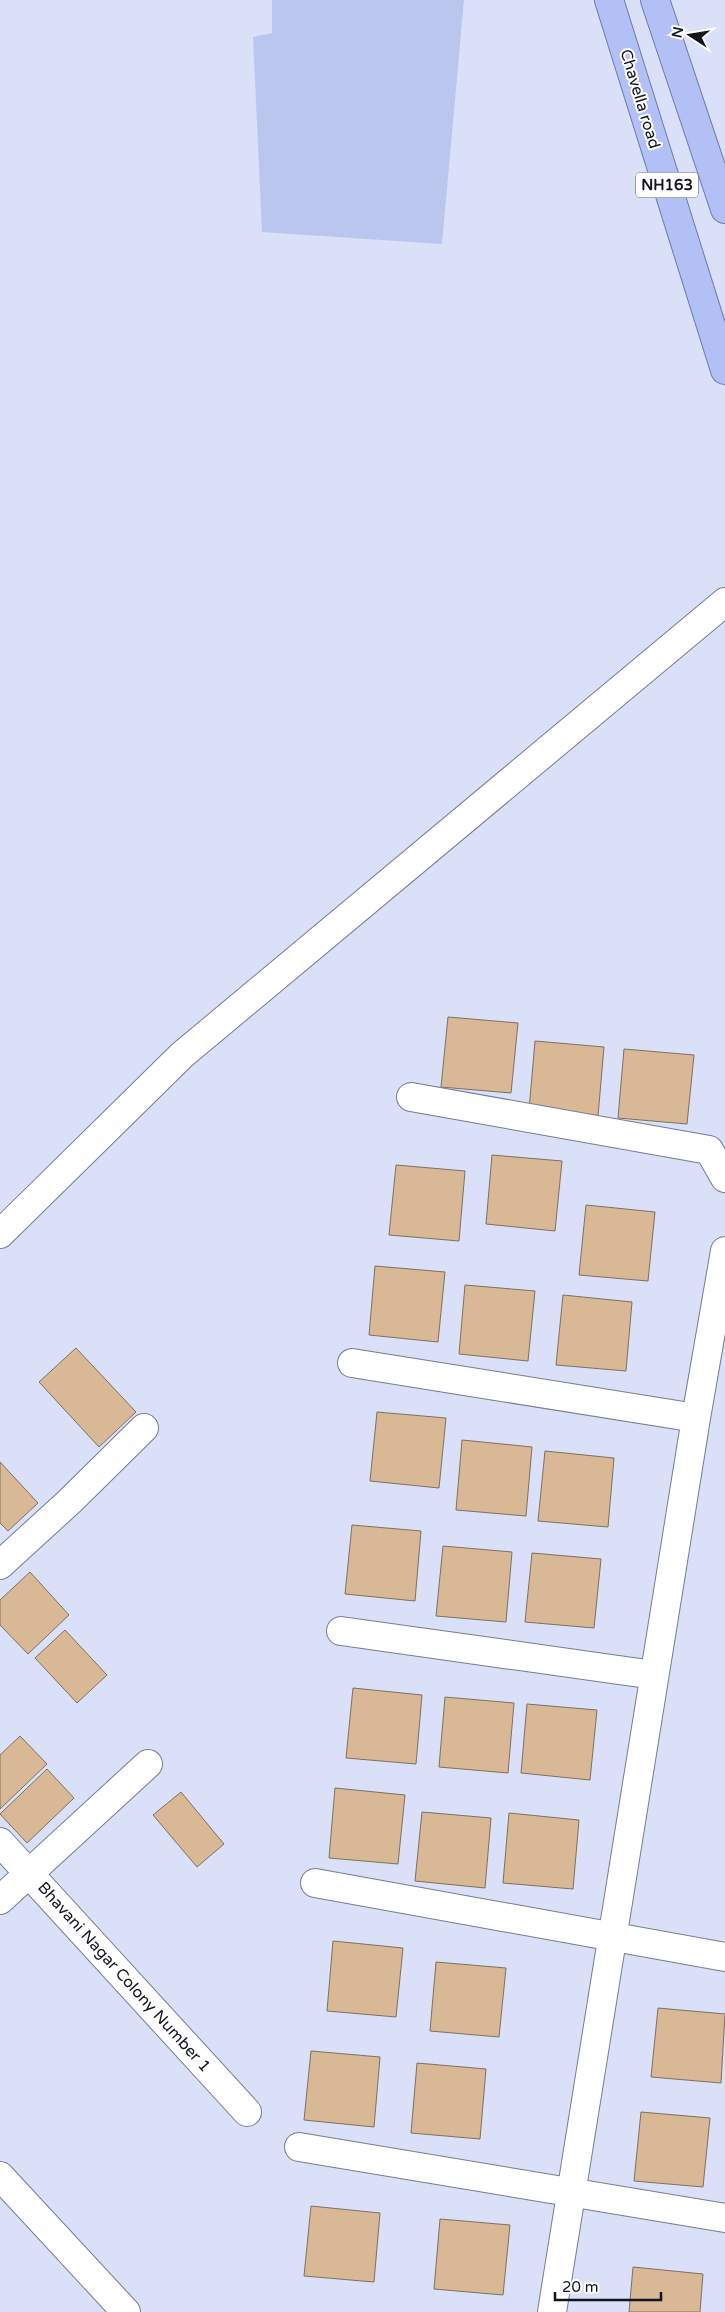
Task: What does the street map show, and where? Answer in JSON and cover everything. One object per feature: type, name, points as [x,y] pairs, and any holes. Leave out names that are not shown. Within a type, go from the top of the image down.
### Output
[{"type":"highway","name":"Chavella road","points":[[609,0],[725,370]]},
{"type":"highway","name":"NH163","points":[[655,0],[725,209]]},
{"type":"street","points":[[0,1234],[182,1055],[725,602]]},
{"type":"street","points":[[411,1098],[709,1150],[725,1178]]},
{"type":"street","points":[[552,2312],[654,1675],[725,1251]]},
{"type":"street","points":[[352,1363],[696,1418]]},
{"type":"street","points":[[0,1564],[70,1501],[144,1428]]},
{"type":"street","points":[[341,1631],[654,1675]]},
{"type":"street","points":[[0,1900],[148,1764]]},
{"type":"street","name":"Bhavani Nagar Colony Number 1","points":[[0,1842],[247,2112]]},
{"type":"street","points":[[315,1883],[725,1957]]},
{"type":"street","points":[[299,2147],[725,2218]]},
{"type":"street","points":[[0,2176],[126,2312]]},
{"type":"shaded area","points":[[272,0],[464,0],[442,244],[262,232],[253,37],[272,33]]},
{"type":"building","points":[[448,1017],[518,1023],[511,1093],[441,1087]]},
{"type":"building","points":[[535,1041],[604,1047],[598,1116],[529,1110]]},
{"type":"building","points":[[624,1049],[694,1055],[687,1124],[618,1118]]},
{"type":"building","points":[[492,1155],[562,1161],[555,1231],[486,1224]]},
{"type":"building","points":[[396,1165],[465,1171],[459,1241],[389,1235]]},
{"type":"building","points":[[586,1205],[655,1212],[648,1281],[579,1275]]},
{"type":"building","points":[[375,1266],[445,1272],[438,1342],[369,1335]]},
{"type":"building","points":[[465,1285],[535,1291],[528,1361],[459,1354]]},
{"type":"building","points":[[563,1295],[632,1302],[626,1371],[556,1365]]},
{"type":"building","points":[[76,1348],[136,1412],[99,1447],[39,1382]]},
{"type":"building","points":[[377,1412],[446,1418],[439,1488],[370,1481]]},
{"type":"building","points":[[462,1440],[532,1447],[526,1516],[456,1510]]},
{"type":"building","points":[[545,1451],[614,1458],[608,1527],[538,1521]]},
{"type":"building","points":[[0,1462],[38,1503],[8,1531],[0,1523]]},
{"type":"building","points":[[352,1525],[421,1531],[415,1601],[345,1594]]},
{"type":"building","points":[[443,1546],[512,1552],[506,1622],[436,1616]]},
{"type":"building","points":[[532,1553],[601,1559],[594,1628],[525,1622]]},
{"type":"building","points":[[30,1572],[69,1615],[28,1654],[0,1625],[0,1600]]},
{"type":"building","points":[[65,1630],[107,1675],[77,1703],[35,1658]]},
{"type":"building","points":[[353,1688],[422,1695],[416,1764],[346,1758]]},
{"type":"building","points":[[445,1697],[514,1703],[508,1773],[439,1767]]},
{"type":"building","points":[[527,1704],[597,1710],[590,1780],[521,1773]]},
{"type":"building","points":[[20,1736],[47,1764],[0,1809],[0,1755]]},
{"type":"building","points":[[47,1769],[74,1798],[27,1843],[0,1814]]},
{"type":"building","points":[[335,1788],[405,1795],[398,1864],[329,1858]]},
{"type":"building","points":[[181,1792],[224,1844],[197,1867],[153,1815]]},
{"type":"building","points":[[422,1812],[491,1818],[485,1888],[415,1881]]},
{"type":"building","points":[[509,1813],[579,1820],[573,1889],[503,1883]]},
{"type":"building","points":[[333,1941],[403,1948],[396,2017],[327,2011]]},
{"type":"building","points":[[436,1962],[506,1968],[499,2037],[430,2031]]},
{"type":"building","points":[[658,2008],[725,2014],[721,2083],[651,2077]]},
{"type":"building","points":[[311,2051],[380,2057],[374,2127],[304,2120]]},
{"type":"building","points":[[417,2063],[486,2069],[480,2139],[411,2133]]},
{"type":"building","points":[[641,2112],[710,2118],[703,2187],[634,2181]]},
{"type":"building","points":[[311,2206],[380,2213],[374,2282],[304,2276]]},
{"type":"building","points":[[440,2219],[510,2225],[503,2295],[434,2289]]},
{"type":"building","points":[[633,2267],[703,2274],[700,2312],[629,2312]]}]
